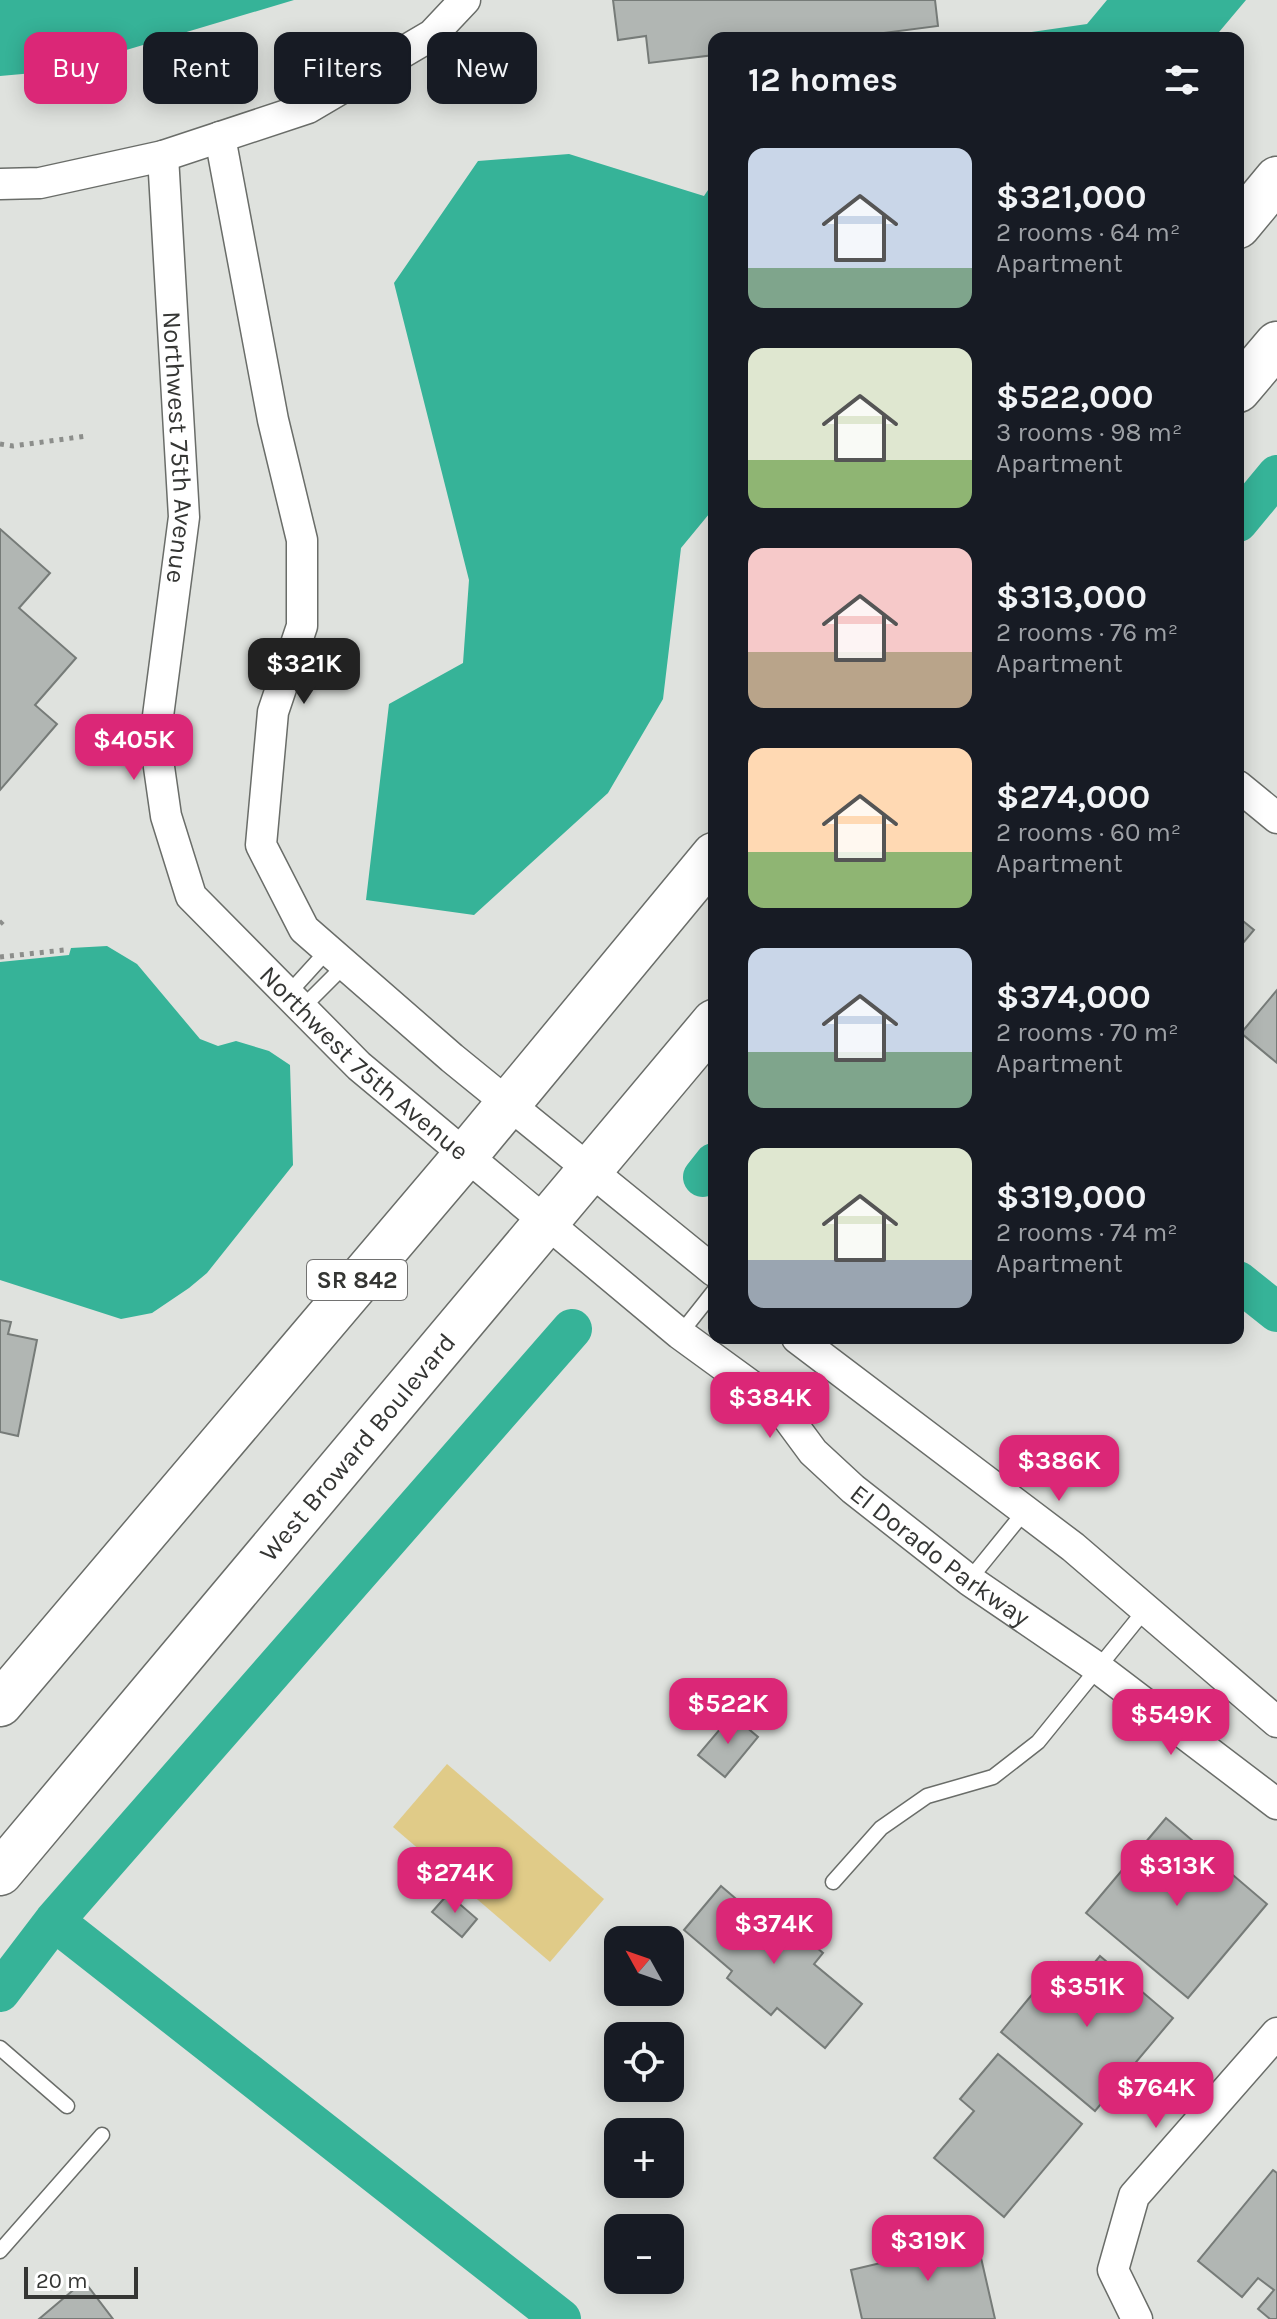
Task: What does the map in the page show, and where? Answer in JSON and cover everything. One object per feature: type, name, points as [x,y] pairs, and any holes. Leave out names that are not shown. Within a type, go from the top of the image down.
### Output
[{"type":"main road","points":[[1244,219],[1277,179]]},
{"type":"main road","points":[[1244,383],[1277,344]]},
{"type":"main road","name":"SR 842","points":[[0,1704],[465,1156],[708,862]]},
{"type":"main road","name":"West Broward Boulevard","points":[[0,1873],[708,1029]]},
{"type":"street","points":[[0,184],[40,183],[163,156],[308,108],[432,35],[465,0]]},
{"type":"street","points":[[220,137],[273,420],[302,540],[302,626],[273,712],[261,845],[304,929],[590,1172],[708,1266]]},
{"type":"street","name":"Northwest 75th Avenue","points":[[163,156],[184,517],[155,739],[166,816],[191,896],[359,1066],[548,1223]]},
{"type":"street","points":[[1244,791],[1277,818]]},
{"type":"street","name":"El Dorado Parkway","points":[[548,1223],[680,1334],[779,1406],[813,1452],[969,1580],[1098,1668],[1277,1804]]},
{"type":"street","points":[[805,1344],[1073,1547],[1277,1722]]},
{"type":"street","points":[[1137,2319],[1113,2270],[1134,2196],[1277,2033]]},
{"type":"lane","points":[[295,1001],[336,957]]},
{"type":"lane","points":[[295,1001],[336,957]]},
{"type":"lane","points":[[680,1334],[708,1299]]},
{"type":"lane","points":[[969,1580],[1025,1511]]},
{"type":"lane","points":[[833,1882],[881,1828],[927,1796],[993,1777],[1038,1742],[1145,1610]]},
{"type":"lane","points":[[0,2048],[67,2106]]},
{"type":"lane","points":[[0,2251],[102,2135]]},
{"type":"path","points":[[0,444],[13,446],[87,436]]},
{"type":"path","points":[[0,957],[64,950]]},
{"type":"shaded area","points":[[0,0],[294,0],[187,32],[143,32],[143,45],[127,50],[127,32],[24,32],[24,74],[0,76]]},
{"type":"shaded area","points":[[1107,0],[1246,0],[1219,32],[1032,32],[1087,24]]},
{"type":"shaded area","points":[[569,154],[704,196],[708,190],[708,515],[681,548],[663,699],[608,793],[474,915],[366,900],[389,704],[463,663],[469,580],[394,283],[478,161]]},
{"type":"shaded area","points":[[107,946],[137,964],[200,1039],[218,1046],[236,1041],[269,1051],[290,1065],[293,1165],[207,1273],[152,1313],[121,1319],[0,1280],[0,962],[69,955],[71,948]]},
{"type":"shaded area","points":[[447,1764],[604,1899],[550,1962],[393,1827]]},
{"type":"building","points":[[613,0],[935,0],[938,26],[892,32],[708,32],[708,56],[649,63],[646,36],[618,40]]},
{"type":"building","points":[[0,529],[50,573],[19,608],[76,658],[35,705],[57,724],[0,790]]},
{"type":"building","points":[[1244,922],[1254,930],[1244,942]]},
{"type":"building","points":[[1277,990],[1277,1063],[1244,1036],[1244,1029]]},
{"type":"building","points":[[0,1320],[11,1322],[8,1334],[37,1340],[18,1436],[0,1432]]},
{"type":"building","points":[[732,1715],[758,1737],[725,1777],[698,1755]]},
{"type":"building","points":[[1166,1818],[1267,1904],[1188,1998],[1086,1913]]},
{"type":"building","points":[[721,1886],[769,1927],[779,1916],[823,1953],[814,1964],[862,2004],[825,2048],[777,2008],[771,2015],[727,1978],[732,1971],[684,1930]]},
{"type":"building","points":[[448,1894],[477,1919],[462,1937],[432,1912]]},
{"type":"building","points":[[1100,1956],[1173,2018],[1095,2111],[1001,2032],[1059,1962],[1080,1980]]},
{"type":"building","points":[[998,2054],[1082,2124],[1004,2217],[934,2158],[974,2111],[960,2099]]},
{"type":"building","points":[[1273,2170],[1277,2173],[1277,2319],[1270,2319],[1258,2309],[1274,2290],[1258,2278],[1242,2297],[1198,2261]]},
{"type":"building","points":[[974,2227],[995,2319],[862,2319],[851,2270],[923,2253],[919,2239]]},
{"type":"building","points":[[84,2281],[113,2319],[39,2319]]},
{"type":"waterway","points":[[1244,515],[1277,475]]},
{"type":"waterway","points":[[703,1177],[708,1171]]},
{"type":"waterway","points":[[1244,1286],[1277,1312]]},
{"type":"waterway","points":[[0,1992],[54,1921],[572,1329]]},
{"type":"waterway","points":[[54,1921],[561,2319]]}]
